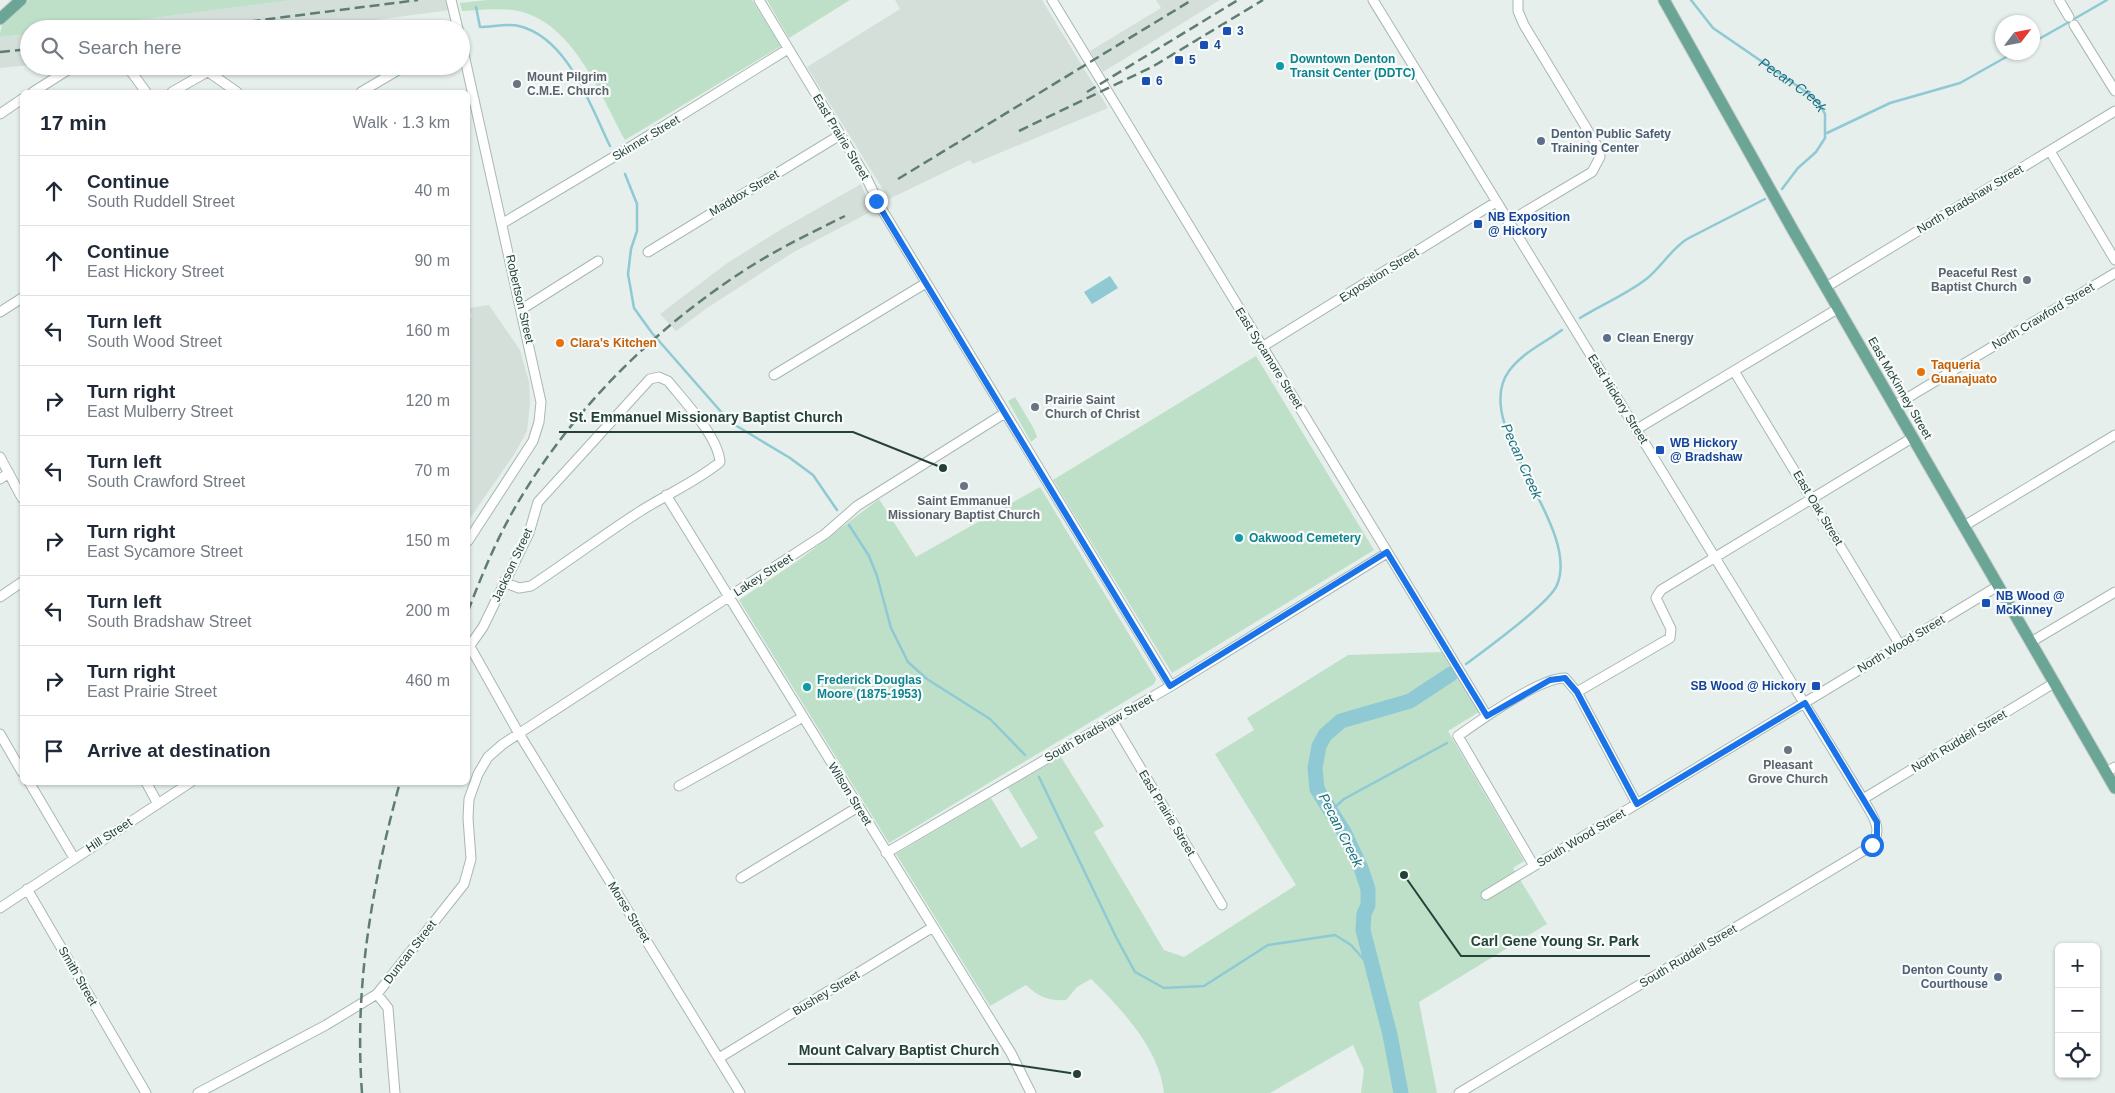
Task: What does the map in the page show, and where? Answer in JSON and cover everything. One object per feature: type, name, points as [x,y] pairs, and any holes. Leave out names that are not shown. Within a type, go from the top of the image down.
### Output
[{"type":"main road","points":[[0,19],[12,0]]},
{"type":"main road","points":[[0,19],[21,0]]},
{"type":"main road","name":"East McKinney Street","points":[[1664,0],[1912,438],[2054,683],[2111,769],[2115,788]]},
{"type":"street","points":[[451,0],[456,20]]},
{"type":"street","name":"East Prairie Street","points":[[759,0],[866,177],[881,208],[1170,686]]},
{"type":"street","name":"East Sycamore Street","points":[[1052,0],[1487,716]]},
{"type":"street","name":"East Hickory Street","points":[[1373,0],[1863,799]]},
{"type":"street","points":[[1508,222],[1571,186],[1596,167],[1600,157],[1598,149],[1524,25],[1518,10],[1518,0]]},
{"type":"street","points":[[2059,0],[2115,91]]},
{"type":"street","name":"Skinner Street","points":[[502,223],[631,147],[788,49]]},
{"type":"street","points":[[36,90],[60,75]]},
{"type":"street","points":[[134,75],[145,90]]},
{"type":"street","points":[[175,90],[196,75]]},
{"type":"street","points":[[213,75],[234,90]]},
{"type":"street","points":[[364,90],[390,75]]},
{"type":"street","name":"Robertson Street","points":[[469,75],[522,308],[541,402],[539,422],[533,441],[470,538]]},
{"type":"street","points":[[0,114],[20,100]]},
{"type":"street","name":"North Bradshaw Street","points":[[1826,287],[2115,111]]},
{"type":"street","name":"Maddox Street","points":[[648,252],[840,135]]},
{"type":"street","points":[[2050,151],[2115,260]]},
{"type":"street","name":"Exposition Street","points":[[1262,347],[1496,202]]},
{"type":"street","points":[[522,308],[598,261]]},
{"type":"street","name":"North Crawford Street","points":[[1894,406],[2115,273]]},
{"type":"street","points":[[774,375],[926,283]]},
{"type":"street","points":[[0,312],[20,299]]},
{"type":"street","points":[[1636,428],[1734,372],[1838,308]]},
{"type":"street","name":"East Oak Street","points":[[1734,372],[1900,645]]},
{"type":"street","name":"Jackson Street","points":[[470,643],[484,627],[529,533],[538,502],[650,379],[659,377],[668,381],[697,417],[720,454],[720,462],[708,472],[666,495]]},
{"type":"street","name":"Lakey Street","points":[[518,732],[825,534],[857,506],[1005,413]]},
{"type":"street","points":[[1964,526],[2115,435]]},
{"type":"street","points":[[1577,692],[1670,638],[1670,628],[1656,598],[1661,590],[1912,438]]},
{"type":"street","points":[[0,457],[20,494]]},
{"type":"street","points":[[0,479],[9,473]]},
{"type":"street","points":[[504,582],[520,588],[531,586],[598,539],[666,495]]},
{"type":"street","name":"Wilson Street","points":[[666,495],[1011,1053],[1031,1093]]},
{"type":"street","name":"South Bradshaw Street","points":[[886,853],[1170,686],[1387,552]]},
{"type":"street","points":[[0,597],[20,583]]},
{"type":"street","name":"North Wood Street","points":[[1805,703],[1998,586]]},
{"type":"street","points":[[2031,642],[2115,592]]},
{"type":"street","name":"Morse Street","points":[[470,648],[518,732],[740,1093]]},
{"type":"street","points":[[1534,866],[1458,736],[1487,716],[1557,678],[1565,678],[1577,692],[1637,804]]},
{"type":"street","name":"North Ruddell Street","points":[[1863,799],[2054,683]]},
{"type":"street","name":"South Wood Street","points":[[1486,895],[1805,703]]},
{"type":"street","points":[[679,786],[803,717]]},
{"type":"street","name":"East Prairie Street","points":[[1112,720],[1222,905]]},
{"type":"street","name":"Duncan Street","points":[[198,1093],[326,1025],[377,994],[464,884],[471,859],[468,818],[472,791],[478,774],[488,757],[518,732]]},
{"type":"street","points":[[0,734],[20,769]]},
{"type":"street","points":[[31,785],[74,858]]},
{"type":"street","points":[[148,785],[158,804]]},
{"type":"street","name":"Hill Street","points":[[27,888],[186,785]]},
{"type":"street","name":"South Ruddell Street","points":[[1459,1093],[1868,848],[1874,843],[1878,829],[1877,822],[1863,799]]},
{"type":"street","points":[[741,878],[858,807]]},
{"type":"street","points":[[0,908],[27,888]]},
{"type":"street","name":"Smith Street","points":[[27,888],[146,1093]]},
{"type":"street","name":"Bushey Street","points":[[719,1058],[933,927]]},
{"type":"street","points":[[377,994],[388,1008],[395,1093]]},
{"type":"shaded area","points":[[292,0],[448,0],[451,10],[375,20],[137,20]]},
{"type":"shaded area","points":[[895,0],[1042,0],[1108,108],[973,164],[970,160],[889,199],[807,67],[900,9]]},
{"type":"shaded area","points":[[1156,0],[1220,0],[1103,72],[1090,51],[1161,8]]},
{"type":"shaded area","points":[[20,35],[20,66],[0,68],[0,37]]},
{"type":"shaded area","points":[[861,184],[872,211],[794,252],[707,308],[676,331],[660,314],[726,264],[780,230]]},
{"type":"shaded area","points":[[489,305],[520,350],[529,382],[530,404],[527,431],[515,453],[470,518],[470,318],[472,316],[470,308]]},
{"type":"green space","points":[[29,0],[292,0],[137,20],[20,20],[20,35],[0,37],[5,20],[18,7]]},
{"type":"green space","points":[[487,0],[752,0],[781,46],[625,140],[594,80],[567,42],[551,27],[533,16],[506,9],[462,11],[460,3]]},
{"type":"green space","points":[[767,0],[850,0],[789,38]]},
{"type":"green space","name":"Oakwood Cemetery","points":[[1256,356],[1374,550],[1172,673],[1053,480]]},
{"type":"green space","points":[[1015,397],[1037,437],[1031,442],[1008,401]]},
{"type":"green space","points":[[1040,487],[1156,679],[1154,684],[889,843],[739,600],[799,560],[879,499],[916,557]]},
{"type":"green space","points":[[1442,652],[1479,712],[1448,731],[1524,861],[1513,868],[1547,924],[1419,1002],[1437,1093],[1361,1093],[1364,1070],[1353,1045],[1270,1093],[1164,1093],[1161,1077],[1147,1046],[1126,1016],[1091,979],[1077,987],[1066,1000],[1054,1000],[1044,997],[1035,993],[1026,985],[990,1006],[896,854],[991,798],[1021,848],[1038,838],[1008,788],[1061,757],[1104,826],[1094,832],[1164,950],[1184,957],[1296,885],[1215,754],[1254,730],[1247,718],[1348,655]]},
{"type":"water","points":[[1110,276],[1118,288],[1092,304],[1084,292]]},
{"type":"waterway","name":"Pecan Creek","points":[[1691,0],[1713,28],[1809,94],[1819,103],[1825,114],[1825,138],[1816,152],[1798,168],[1782,189]]},
{"type":"waterway","points":[[2074,19],[2107,0]]},
{"type":"waterway","points":[[476,7],[480,27],[515,25],[536,33],[551,44],[564,58],[575,75],[610,146]]},
{"type":"waterway","points":[[2040,38],[2069,22]]},
{"type":"waterway","points":[[1827,133],[1890,103],[1960,83],[2001,60]]},
{"type":"waterway","points":[[625,174],[637,204],[637,231],[631,249],[628,274],[634,308],[652,333],[730,422],[790,458],[813,475],[837,510]]},
{"type":"waterway","name":"Pecan Creek","points":[[1580,318],[1645,280],[1687,239],[1765,199]]},
{"type":"waterway","name":"Pecan Creek","points":[[1466,664],[1530,614],[1552,593],[1557,585],[1560,561],[1554,534],[1513,447],[1503,419],[1501,393],[1509,371],[1515,364],[1527,353],[1562,330]]},
{"type":"waterway","points":[[849,525],[869,556],[877,576],[891,628],[908,662],[927,679],[990,719],[1025,755]]},
{"type":"waterway","name":"Pecan Creek","points":[[1401,1093],[1390,1035],[1363,930],[1364,914],[1368,905],[1368,889],[1361,868],[1344,832],[1317,789],[1315,768],[1319,746],[1325,735],[1341,721],[1410,701],[1451,674]]},
{"type":"waterway","points":[[1333,813],[1335,807],[1344,799],[1447,743]]},
{"type":"waterway","points":[[1039,777],[1116,937],[1135,972],[1164,988],[1204,986],[1268,945],[1335,935],[1351,945],[1373,970]]},
{"type":"railway","points":[[261,20],[418,0]]},
{"type":"railway","points":[[898,179],[1192,0]]},
{"type":"railway","points":[[1087,92],[1238,0]]},
{"type":"railway","points":[[1019,131],[1152,67],[1263,0]]},
{"type":"railway","points":[[0,52],[20,50]]},
{"type":"railway","points":[[470,606],[500,535],[535,475],[559,441],[615,377],[677,319],[745,270],[769,255],[845,216]]},
{"type":"railway","points":[[362,1093],[360,1053],[363,975],[381,859],[399,785]]},
{"type":"place","name":"3","points":[[1227,31]]},
{"type":"place","name":"4","points":[[1204,45]]},
{"type":"place","name":"5","points":[[1179,60]]},
{"type":"place","name":"Downtown Denton Transit Center (DDTC)","points":[[1280,66]]},
{"type":"place","name":"6","points":[[1146,81]]},
{"type":"place","name":"Mount Pilgrim C.M.E. Church","points":[[517,84]]},
{"type":"place","name":"Denton Public Safety Training Center","points":[[1541,141]]},
{"type":"place","name":"NB Exposition @ Hickory","points":[[1478,224]]},
{"type":"place","name":"Peaceful Rest Baptist Church","points":[[2027,280]]},
{"type":"place","name":"Clean Energy","points":[[1607,338]]},
{"type":"place","name":"Clara's Kitchen","points":[[560,343]]},
{"type":"place","name":"Taqueria Guanajuato","points":[[1921,372]]},
{"type":"place","name":"Prairie Saint Church of Christ","points":[[1035,407]]},
{"type":"place","name":"WB Hickory @ Bradshaw","points":[[1660,450]]},
{"type":"place","name":"St. Emmanuel Missionary Baptist Church","points":[[943,468]]},
{"type":"place","name":"Saint Emmanuel Missionary Baptist Church","points":[[964,486]]},
{"type":"place","name":"Oakwood Cemetery","points":[[1239,538]]},
{"type":"place","name":"NB Wood @ McKinney","points":[[1986,603]]},
{"type":"place","name":"SB Wood @ Hickory","points":[[1816,686]]},
{"type":"place","name":"Frederick Douglas Moore (1875-1953)","points":[[807,687]]},
{"type":"place","name":"Pleasant Grove Church","points":[[1788,750]]},
{"type":"place","name":"Carl Gene Young Sr. Park","points":[[1404,875]]},
{"type":"place","name":"Denton County Courthouse","points":[[1998,977]]},
{"type":"place","name":"Mount Calvary Baptist Church","points":[[1077,1074]]},
{"type":"route","points":[[876,201],[1170,686],[1387,552],[1487,716],[1550,680],[1565,678],[1577,692],[1637,804],[1805,703],[1877,822],[1877,836],[1872,845]]}]
